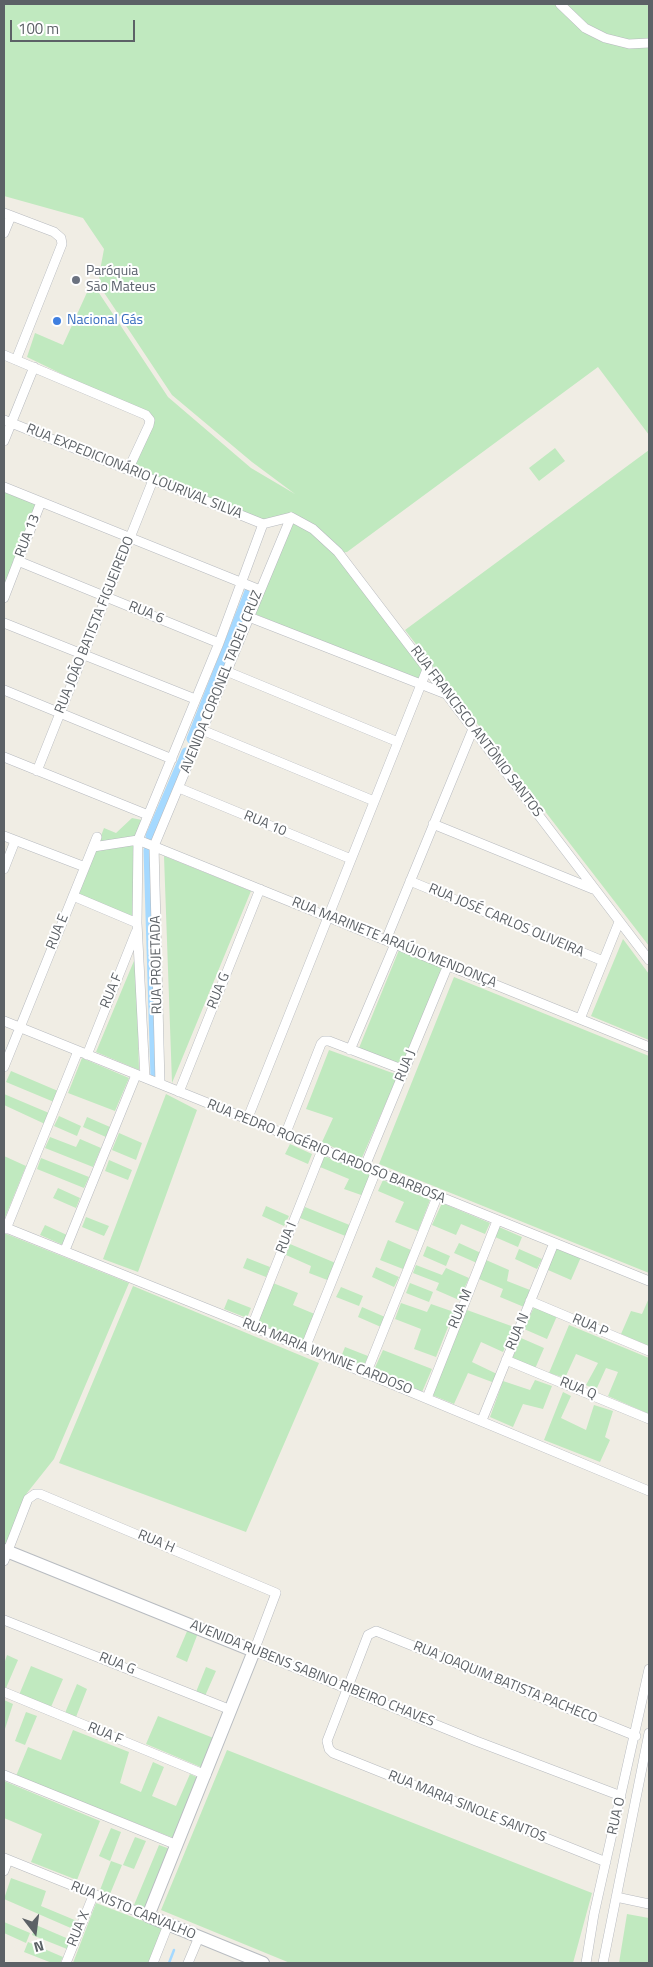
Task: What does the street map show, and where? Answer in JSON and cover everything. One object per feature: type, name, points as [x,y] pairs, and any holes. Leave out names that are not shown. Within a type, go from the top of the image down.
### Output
[{"type":"street","points":[[560,4],[585,28],[605,38],[629,44],[649,43]]},
{"type":"street","points":[[4,233],[7,214],[54,232],[61,238],[62,247],[16,360]]},
{"type":"street","points":[[4,355],[146,415],[150,420],[149,425],[128,470]]},
{"type":"street","points":[[4,441],[7,422],[34,367]]},
{"type":"street","name":"RUA EXPEDICIONÁRIO LOURIVAL SILVA","points":[[7,422],[263,524]]},
{"type":"street","name":"RUA JOÃO BATISTA FIGUEIREDO","points":[[37,771],[153,480]]},
{"type":"street","points":[[4,487],[260,590]]},
{"type":"street","name":"RUA 13","points":[[4,598],[41,502]]},
{"type":"street","points":[[263,524],[291,517]]},
{"type":"street","name":"AVENIDA CORONEL TADEU CRUZ","points":[[154,846],[291,517]]},
{"type":"street","name":"RUA FRANCISCO ANTÔNIO SANTOS","points":[[291,517],[313,528],[331,544],[428,667],[473,730],[649,960]]},
{"type":"street","name":"AVENIDA CORONEL TADEU CRUZ","points":[[138,840],[219,643],[263,524]]},
{"type":"street","name":"RUA 6","points":[[18,561],[219,643]]},
{"type":"street","points":[[249,617],[446,694]]},
{"type":"street","points":[[4,623],[196,700]]},
{"type":"street","points":[[248,1120],[428,667]]},
{"type":"street","points":[[226,671],[398,742]]},
{"type":"street","points":[[4,690],[172,759]]},
{"type":"street","points":[[202,730],[374,800]]},
{"type":"street","points":[[350,1050],[390,942],[410,881],[473,730]]},
{"type":"street","points":[[178,743],[194,748]]},
{"type":"street","points":[[4,757],[148,815]]},
{"type":"street","name":"RUA 10","points":[[178,788],[351,859]]},
{"type":"street","points":[[433,824],[594,889]]},
{"type":"street","points":[[4,836],[85,867]]},
{"type":"street","name":"RUA E","points":[[20,1027],[97,837]]},
{"type":"street","points":[[93,847],[138,840]]},
{"type":"street","name":"RUA MARINETE ARAÚJO MENDONÇA","points":[[138,840],[649,1047]]},
{"type":"street","name":"RUA PROJETADA","points":[[138,840],[140,1076]]},
{"type":"street","points":[[4,869],[15,841]]},
{"type":"street","name":"RUA PROJETADA","points":[[154,846],[160,1084]]},
{"type":"street","name":"RUA JOSÉ CARLOS OLIVEIRA","points":[[410,881],[603,961]]},
{"type":"street","name":"RUA G","points":[[178,1092],[260,889]]},
{"type":"street","points":[[73,896],[138,926]]},
{"type":"street","points":[[580,1019],[619,922]]},
{"type":"street","name":"RUA F","points":[[83,1053],[138,926]]},
{"type":"street","name":"RUA J","points":[[365,1166],[448,965]]},
{"type":"street","name":"RUA PEDRO ROGÉRIO CARDOSO BARBOSA","points":[[4,1020],[437,1197],[649,1281]]},
{"type":"street","points":[[4,1067],[20,1027]]},
{"type":"street","points":[[285,1135],[321,1044],[329,1041],[404,1070]]},
{"type":"street","points":[[5,1228],[83,1053]]},
{"type":"street","points":[[65,1250],[140,1076]]},
{"type":"street","name":"RUA I","points":[[252,1326],[322,1150]]},
{"type":"street","points":[[305,1348],[376,1171]]},
{"type":"street","points":[[366,1374],[437,1197]]},
{"type":"street","name":"RUA M","points":[[427,1398],[497,1220]]},
{"type":"street","name":"RUA MARIA WYNNE CARDOSO","points":[[5,1228],[65,1250],[649,1489]]},
{"type":"street","name":"RUA N","points":[[482,1420],[554,1243]]},
{"type":"street","name":"RUA P","points":[[530,1301],[649,1351]]},
{"type":"street","name":"RUA Q","points":[[506,1360],[649,1419]]},
{"type":"street","name":"RUA H","points":[[5,1554],[28,1499],[35,1494],[42,1495],[276,1593],[254,1651]]},
{"type":"street","name":"AVENIDA RUBENS SABINO RIBEIRO CHAVES","points":[[5,1554],[254,1651],[476,1741],[621,1796]]},
{"type":"street","name":"RUA G","points":[[4,1620],[231,1710]]},
{"type":"street","name":"RUA JOAQUIM BATISTA PACHECO","points":[[347,1688],[368,1635],[373,1632],[380,1632],[636,1736]]},
{"type":"street","points":[[148,1916],[254,1651]]},
{"type":"street","name":"RUA O","points":[[586,1963],[606,1862],[636,1736],[649,1669]]},
{"type":"street","name":"RUA MARIA SINOLE SANTOS","points":[[347,1688],[327,1741],[329,1749],[335,1754],[606,1862]]},
{"type":"street","name":"RUA F","points":[[4,1692],[206,1775]]},
{"type":"street","name":"RUA O","points":[[602,1963],[649,1735]]},
{"type":"street","points":[[4,1775],[177,1845]]},
{"type":"street","points":[[4,1871],[6,1859]]},
{"type":"street","name":"RUA XISTO CARVALHO","points":[[6,1859],[93,1896],[148,1916],[262,1963]]},
{"type":"street","name":"RUA X","points":[[66,1963],[93,1896]]},
{"type":"street","points":[[616,1896],[649,1904]]},
{"type":"street","points":[[153,1963],[168,1925]]},
{"type":"street","points":[[188,1963],[199,1937]]},
{"type":"green space","points":[[4,4],[649,4],[649,435],[598,367],[347,552],[339,553],[428,667],[421,684],[255,614],[291,517],[263,524],[128,470],[149,425],[146,415],[27,357],[35,333],[63,345],[89,288],[99,293],[168,397],[251,468],[295,494],[252,462],[172,395],[101,288],[99,276],[104,249],[83,218],[4,196]]},
{"type":"green space","points":[[555,448],[565,461],[539,481],[529,468]]},
{"type":"green space","points":[[649,450],[649,946],[405,630]]},
{"type":"green space","points":[[4,492],[37,505],[4,587]]},
{"type":"green space","points":[[132,818],[142,820],[134,917],[78,896],[104,828],[116,833]]},
{"type":"green space","points":[[164,856],[251,891],[172,1083]]},
{"type":"green space","points":[[623,939],[649,974],[649,1040],[591,1016]]},
{"type":"green space","points":[[399,950],[444,969],[401,1066],[359,1048]]},
{"type":"green space","points":[[136,956],[139,1070],[96,1052]]},
{"type":"green space","points":[[454,977],[649,1056],[649,1273],[379,1164]]},
{"type":"green space","points":[[329,1050],[398,1075],[361,1160],[322,1142],[333,1118],[306,1109]]},
{"type":"green space","points":[[82,1058],[129,1078],[115,1111],[68,1093]]},
{"type":"green space","points":[[11,1071],[58,1091],[54,1102],[6,1082]]},
{"type":"green space","points":[[4,1094],[49,1113],[45,1124],[4,1105]]},
{"type":"green space","points":[[166,1094],[197,1110],[138,1272],[103,1259]]},
{"type":"green space","points":[[59,1116],[81,1126],[77,1136],[54,1126]]},
{"type":"green space","points":[[87,1117],[110,1127],[106,1137],[83,1127]]},
{"type":"green space","points":[[119,1133],[142,1143],[136,1160],[112,1150]]},
{"type":"green space","points":[[50,1137],[76,1147],[80,1139],[101,1148],[93,1167],[45,1148]]},
{"type":"green space","points":[[290,1144],[312,1154],[308,1164],[285,1154]]},
{"type":"green space","points":[[4,1156],[26,1166],[4,1220]]},
{"type":"green space","points":[[324,1156],[372,1175],[364,1196],[344,1189],[349,1179],[320,1167]]},
{"type":"green space","points":[[41,1158],[89,1177],[84,1188],[37,1169]]},
{"type":"green space","points":[[109,1160],[132,1170],[128,1180],[105,1171]]},
{"type":"green space","points":[[383,1180],[430,1200],[418,1231],[395,1222],[404,1202],[378,1191]]},
{"type":"green space","points":[[58,1188],[80,1198],[76,1208],[53,1198]]},
{"type":"green space","points":[[442,1203],[490,1223],[485,1234],[461,1224],[456,1235],[432,1225]]},
{"type":"green space","points":[[266,1206],[289,1216],[284,1226],[262,1216]]},
{"type":"green space","points":[[305,1207],[352,1226],[348,1237],[300,1218]]},
{"type":"green space","points":[[86,1217],[109,1226],[104,1236],[82,1227]]},
{"type":"green space","points":[[45,1225],[67,1235],[63,1245],[40,1235]]},
{"type":"green space","points":[[499,1227],[522,1237],[518,1247],[495,1237]]},
{"type":"green space","points":[[4,1233],[129,1283],[54,1459],[27,1493],[4,1552]]},
{"type":"green space","points":[[388,1240],[411,1250],[403,1269],[380,1260]]},
{"type":"green space","points":[[459,1243],[481,1253],[477,1263],[454,1253]]},
{"type":"green space","points":[[290,1244],[338,1264],[330,1281],[309,1273],[311,1266],[286,1255]]},
{"type":"green space","points":[[427,1246],[450,1256],[446,1266],[423,1256]]},
{"type":"green space","points":[[557,1247],[581,1257],[571,1280],[548,1270]]},
{"type":"green space","points":[[519,1249],[542,1259],[537,1269],[515,1259]]},
{"type":"green space","points":[[247,1258],[270,1267],[266,1277],[243,1268]]},
{"type":"green space","points":[[486,1260],[509,1270],[507,1281],[530,1290],[524,1307],[500,1297],[503,1289],[479,1279]]},
{"type":"green space","points":[[416,1265],[442,1275],[446,1268],[469,1278],[459,1300],[436,1290],[439,1283],[413,1273]]},
{"type":"green space","points":[[376,1267],[399,1277],[394,1287],[372,1277]]},
{"type":"green space","points":[[273,1283],[298,1293],[293,1305],[317,1315],[305,1342],[257,1323]]},
{"type":"green space","points":[[410,1283],[433,1292],[429,1302],[406,1293]]},
{"type":"green space","points":[[133,1286],[319,1363],[246,1532],[59,1463]]},
{"type":"green space","points":[[341,1287],[363,1296],[359,1306],[336,1297]]},
{"type":"green space","points":[[649,1298],[649,1346],[621,1334],[631,1311],[642,1314]]},
{"type":"green space","points":[[228,1299],[251,1308],[247,1318],[224,1309]]},
{"type":"green space","points":[[401,1303],[427,1312],[431,1304],[454,1312],[436,1357],[414,1349],[421,1329],[395,1319]]},
{"type":"green space","points":[[362,1307],[385,1317],[381,1327],[358,1317]]},
{"type":"green space","points":[[534,1307],[557,1316],[547,1339],[524,1329]]},
{"type":"green space","points":[[467,1310],[514,1327],[503,1352],[481,1342],[472,1362],[497,1374],[492,1382],[468,1373],[454,1404],[432,1395]]},
{"type":"green space","points":[[569,1325],[649,1358],[649,1414],[608,1396],[618,1372],[606,1368],[596,1390],[586,1385],[598,1363],[576,1354],[565,1378],[549,1373]]},
{"type":"green space","points":[[521,1338],[544,1348],[534,1371],[511,1361]]},
{"type":"green space","points":[[345,1347],[368,1356],[364,1366],[341,1357]]},
{"type":"green space","points":[[383,1350],[432,1369],[422,1392],[373,1372]]},
{"type":"green space","points":[[535,1380],[552,1386],[543,1409],[523,1404],[513,1427],[490,1417],[503,1381],[530,1390]]},
{"type":"green space","points":[[563,1392],[571,1396],[561,1418],[586,1430],[594,1405],[613,1411],[605,1437],[610,1440],[600,1462],[544,1440]]},
{"type":"green space","points":[[188,1629],[198,1633],[187,1662],[176,1657]]},
{"type":"green space","points":[[7,1655],[18,1660],[6,1688],[4,1687],[4,1664]]},
{"type":"green space","points":[[31,1666],[63,1679],[51,1707],[19,1695]]},
{"type":"green space","points":[[206,1667],[216,1671],[205,1696],[196,1692]]},
{"type":"green space","points":[[77,1684],[87,1689],[76,1717],[65,1713]]},
{"type":"green space","points":[[4,1700],[13,1704],[4,1732]]},
{"type":"green space","points":[[26,1712],[37,1716],[25,1745],[15,1741]]},
{"type":"green space","points":[[158,1716],[216,1739],[203,1768],[146,1744]]},
{"type":"green space","points":[[73,1730],[129,1752],[120,1783],[141,1792],[153,1762],[164,1767],[152,1796],[176,1806],[190,1774],[201,1779],[176,1839],[16,1776],[28,1747],[61,1760]]},
{"type":"green space","points":[[227,1750],[592,1893],[573,1963],[290,1963],[161,1910]]},
{"type":"green space","points":[[4,1781],[100,1821],[77,1880],[31,1862],[42,1834],[4,1818]]},
{"type":"green space","points":[[111,1828],[121,1832],[110,1861],[99,1856]]},
{"type":"green space","points":[[135,1837],[146,1841],[134,1869],[123,1865]]},
{"type":"green space","points":[[159,1845],[170,1849],[146,1910],[134,1905]]},
{"type":"green space","points":[[111,1861],[122,1865],[110,1894],[100,1890]]},
{"type":"green space","points":[[11,1878],[46,1891],[41,1906],[77,1921],[73,1929],[4,1899]]},
{"type":"green space","points":[[96,1903],[164,1929],[150,1963],[73,1963]]},
{"type":"green space","points":[[627,1914],[649,1918],[649,1963],[619,1963]]},
{"type":"green space","points":[[4,1922],[30,1933],[26,1943],[4,1933]]},
{"type":"green space","points":[[36,1925],[71,1940],[67,1949],[32,1935]]},
{"type":"green space","points":[[28,1942],[63,1957],[60,1963],[52,1963],[24,1952]]},
{"type":"waterway","points":[[191,739],[250,589]]},
{"type":"waterway","points":[[150,836],[186,752]]},
{"type":"waterway","points":[[148,850],[155,1077]]},
{"type":"waterway","points":[[169,1963],[174,1950]]},
{"type":"place","name":"Paróquia São Mateus","points":[[76,280]]},
{"type":"place","name":"Nacional Gás","points":[[57,321]]}]
